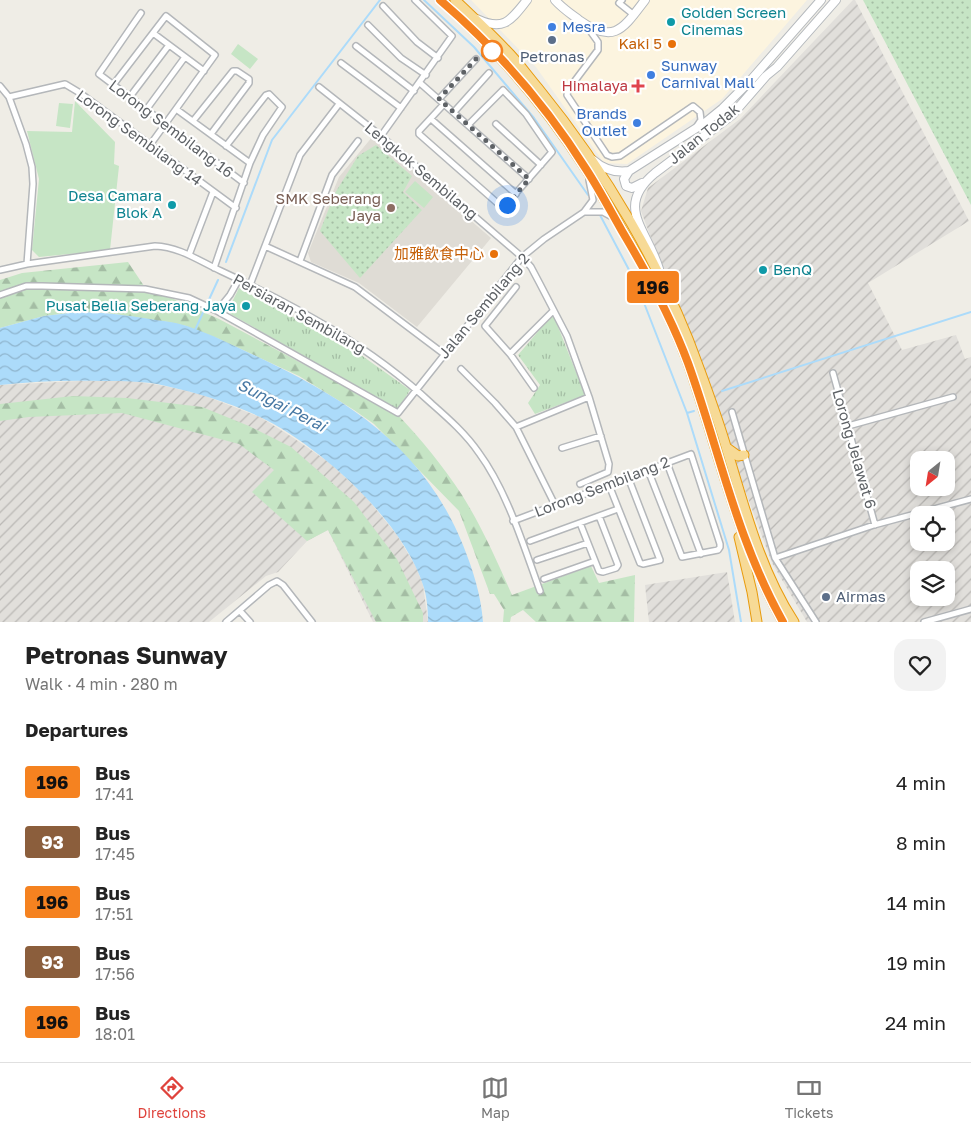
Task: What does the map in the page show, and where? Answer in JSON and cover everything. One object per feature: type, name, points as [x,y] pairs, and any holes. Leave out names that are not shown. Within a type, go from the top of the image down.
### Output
[{"type":"highway","points":[[440,0],[497,56],[532,95],[586,169],[649,278],[688,363],[731,502],[751,557],[783,622]]},
{"type":"highway","points":[[455,0],[507,51],[555,110],[590,157],[627,217],[683,326],[726,448],[755,543],[778,595],[794,622]]},
{"type":"highway","points":[[726,448],[738,456],[744,455]]},
{"type":"highway","points":[[731,502],[757,622]]},
{"type":"main road","points":[[473,17],[493,25],[505,22],[518,12],[527,0]]},
{"type":"main road","points":[[555,0],[589,26],[604,33],[612,33],[626,23],[645,0]]},
{"type":"main road","name":"Jalan Todak","points":[[629,171],[688,135],[727,104],[821,0]]},
{"type":"main road","name":"Jalan Todak","points":[[664,286],[654,253],[639,224],[634,201],[636,194],[644,183],[732,115],[836,0]]},
{"type":"main road","points":[[766,76],[794,40],[796,33],[794,31]]},
{"type":"main road","points":[[590,157],[608,170],[617,172],[629,171]]},
{"type":"main road","points":[[629,171],[623,181],[626,186],[632,188],[644,183]]},
{"type":"street","points":[[381,136],[452,36],[414,0]]},
{"type":"street","points":[[622,0],[619,3],[634,15]]},
{"type":"street","points":[[383,6],[418,42],[438,58]]},
{"type":"street","name":"Lorong Sembilang 16","points":[[141,13],[99,74],[244,183]]},
{"type":"street","points":[[113,85],[167,16],[215,55],[150,145]]},
{"type":"street","points":[[368,25],[401,58],[426,74]]},
{"type":"street","points":[[589,26],[598,42],[598,50],[566,95],[607,155],[612,157],[620,156],[693,106],[700,112],[701,120],[688,135]]},
{"type":"street","points":[[153,33],[204,71]]},
{"type":"street","points":[[129,98],[169,45]]},
{"type":"street","points":[[356,46],[414,91]]},
{"type":"street","points":[[146,110],[185,56]]},
{"type":"street","points":[[439,99],[476,59]]},
{"type":"street","points":[[341,63],[402,108]]},
{"type":"street","points":[[193,121],[233,72],[237,71],[250,80],[211,134]]},
{"type":"street","points":[[454,112],[489,73]]},
{"type":"street","points":[[420,82],[529,179]]},
{"type":"street","name":"Lorong Sembilang 14","points":[[9,98],[65,84],[80,93],[236,208]]},
{"type":"street","points":[[0,86],[9,98],[26,144],[32,167],[33,184],[26,264]]},
{"type":"street","name":"Lengkok Sembilang","points":[[319,88],[381,136],[522,257],[531,267],[567,336],[589,397],[609,470],[580,484]]},
{"type":"street","points":[[444,104],[419,131],[419,134],[503,208],[552,152],[516,102],[503,90],[468,126]]},
{"type":"street","points":[[214,268],[250,163],[263,135],[282,105],[267,93],[226,146]]},
{"type":"street","points":[[250,285],[300,155],[339,104]]},
{"type":"street","points":[[176,109],[250,163]]},
{"type":"street","points":[[431,119],[516,194]]},
{"type":"street","points":[[496,124],[541,165]]},
{"type":"street","points":[[300,261],[332,175],[358,141]]},
{"type":"street","points":[[584,212],[593,200],[586,169]]},
{"type":"street","points":[[189,255],[213,192]]},
{"type":"street","points":[[584,212],[603,212],[615,218]]},
{"type":"street","name":"Jalan Sembilang 2","points":[[217,311],[398,413],[522,257],[544,239],[584,212]]},
{"type":"street","name":"Persiaran Sembilang","points":[[0,270],[26,264],[155,246],[175,249],[250,285],[356,344],[416,388],[461,431],[480,454],[497,484],[540,592]]},
{"type":"street","points":[[265,246],[355,287],[444,354]]},
{"type":"street","points":[[0,295],[26,286],[145,289],[189,298],[217,311],[230,295],[238,279]]},
{"type":"street","points":[[516,287],[484,325],[510,354],[534,388]]},
{"type":"street","points":[[510,354],[554,311]]},
{"type":"street","points":[[461,370],[495,403],[516,427],[555,505]]},
{"type":"street","name":"Lorong Jelawat 6","points":[[833,373],[875,525]]},
{"type":"street","points":[[516,427],[589,397]]},
{"type":"street","points":[[848,426],[953,397]]},
{"type":"street","points":[[732,412],[775,558],[816,622]]},
{"type":"street","points":[[562,448],[601,436]]},
{"type":"street","name":"Lorong Sembilang 2","points":[[513,521],[691,454],[720,547],[718,550],[701,554]]},
{"type":"street","points":[[648,470],[682,557],[701,554],[667,463]]},
{"type":"street","points":[[609,485],[640,564],[660,560],[628,478]]},
{"type":"street","points":[[775,558],[875,525],[971,499]]},
{"type":"street","points":[[530,541],[618,509]]},
{"type":"street","points":[[580,523],[599,570],[603,572],[616,568],[618,565],[599,516]]},
{"type":"street","points":[[537,560],[588,543]]},
{"type":"street","points":[[544,579],[595,561]]},
{"type":"street","points":[[226,622],[269,585],[278,581],[312,622]]},
{"type":"street","points":[[924,622],[971,609]]},
{"type":"street","points":[[240,610],[250,622]]},
{"type":"shaded area","points":[[471,0],[807,0],[722,99],[627,164],[604,163],[536,67]]},
{"type":"shaded area","points":[[855,0],[969,221],[868,283],[902,350],[956,335],[965,359],[971,357],[971,622],[807,622],[772,563],[641,211],[648,188],[740,119]]},
{"type":"shaded area","name":"SMK Seberang Jaya","points":[[373,136],[491,238],[417,327],[359,283],[311,262],[308,253],[339,177]]},
{"type":"shaded area","points":[[78,381],[132,381],[203,395],[260,417],[330,463],[366,497],[397,535],[416,567],[423,585],[428,622],[373,622],[328,530],[307,541],[278,572],[266,576],[209,622],[0,622],[0,385]]},
{"type":"shaded area","points":[[727,572],[735,622],[649,622],[645,585]]},
{"type":"green space","points":[[863,0],[971,0],[971,205]]},
{"type":"green space","points":[[238,44],[258,59],[250,69],[231,54]]},
{"type":"green space","points":[[75,101],[115,142],[114,164],[119,166],[110,250],[39,257],[32,250],[39,179],[27,131],[72,132]]},
{"type":"green space","points":[[59,103],[73,104],[70,128],[56,126]]},
{"type":"green space","points":[[376,145],[412,176],[403,192],[422,210],[360,278],[320,231],[335,193],[358,156]]},
{"type":"green space","points":[[415,181],[433,197],[424,208],[405,192]]},
{"type":"green space","points":[[128,262],[144,286],[219,319],[397,414],[431,453],[462,495],[483,532],[512,595],[591,566],[599,583],[635,575],[634,622],[536,622],[523,610],[511,617],[510,622],[503,622],[504,610],[494,594],[490,594],[459,511],[374,424],[299,376],[219,339],[186,326],[168,322],[100,312],[78,312],[44,316],[0,328],[0,280],[22,273]]},
{"type":"green space","points":[[239,288],[354,350],[410,390],[398,410],[227,312]]},
{"type":"green space","points":[[553,314],[585,395],[535,414],[528,403],[540,385],[518,355]]},
{"type":"green space","points":[[73,396],[127,398],[202,407],[249,426],[291,447],[354,502],[397,559],[423,613],[423,622],[376,622],[328,530],[307,541],[252,492],[274,470],[239,444],[122,413],[29,417],[0,421],[0,404]]},
{"type":"water","name":"Sungai Perai","points":[[78,312],[132,316],[196,329],[290,373],[352,409],[379,430],[427,480],[446,511],[463,545],[478,592],[483,622],[428,622],[424,589],[413,561],[378,511],[356,488],[308,446],[260,417],[214,399],[150,383],[64,381],[0,385],[0,328],[44,316]]},
{"type":"waterway","points":[[226,262],[272,140],[380,0]]},
{"type":"waterway","points":[[424,0],[474,47],[534,118],[588,195]]},
{"type":"waterway","points":[[600,215],[637,285],[687,413],[729,550],[741,622]]},
{"type":"waterway","points":[[195,330],[218,280]]},
{"type":"waterway","points":[[722,391],[971,312]]},
{"type":"waterway","points":[[687,413],[694,411]]},
{"type":"bus line","name":"196","points":[[440,0],[503,62],[532,95],[586,169],[641,262],[669,318],[688,363],[731,502],[751,557],[783,622]]},
{"type":"place","name":"Golden Screen Cinemas","points":[[671,22]]},
{"type":"place","name":"Mesra","points":[[552,27]]},
{"type":"place","name":"Petronas","points":[[552,40]]},
{"type":"place","name":"Kaki 5","points":[[672,44]]},
{"type":"place","name":"Sunway Carnival Mall","points":[[651,75]]},
{"type":"place","name":"Himalaya","points":[[638,86]]},
{"type":"place","name":"Brands Outlet","points":[[637,123]]},
{"type":"place","name":"Desa Camara Blok A","points":[[172,205]]},
{"type":"place","name":"SMK Seberang Jaya","points":[[391,208]]},
{"type":"place","name":"加雅飲食中心","points":[[494,254]]},
{"type":"place","name":"BenQ","points":[[763,270]]},
{"type":"place","name":"Pusat Belia Seberang Jaya","points":[[246,306]]},
{"type":"place","name":"Airmas","points":[[826,597]]},
{"type":"route","points":[[492,51],[476,59],[439,99],[529,179],[507,205]]}]
